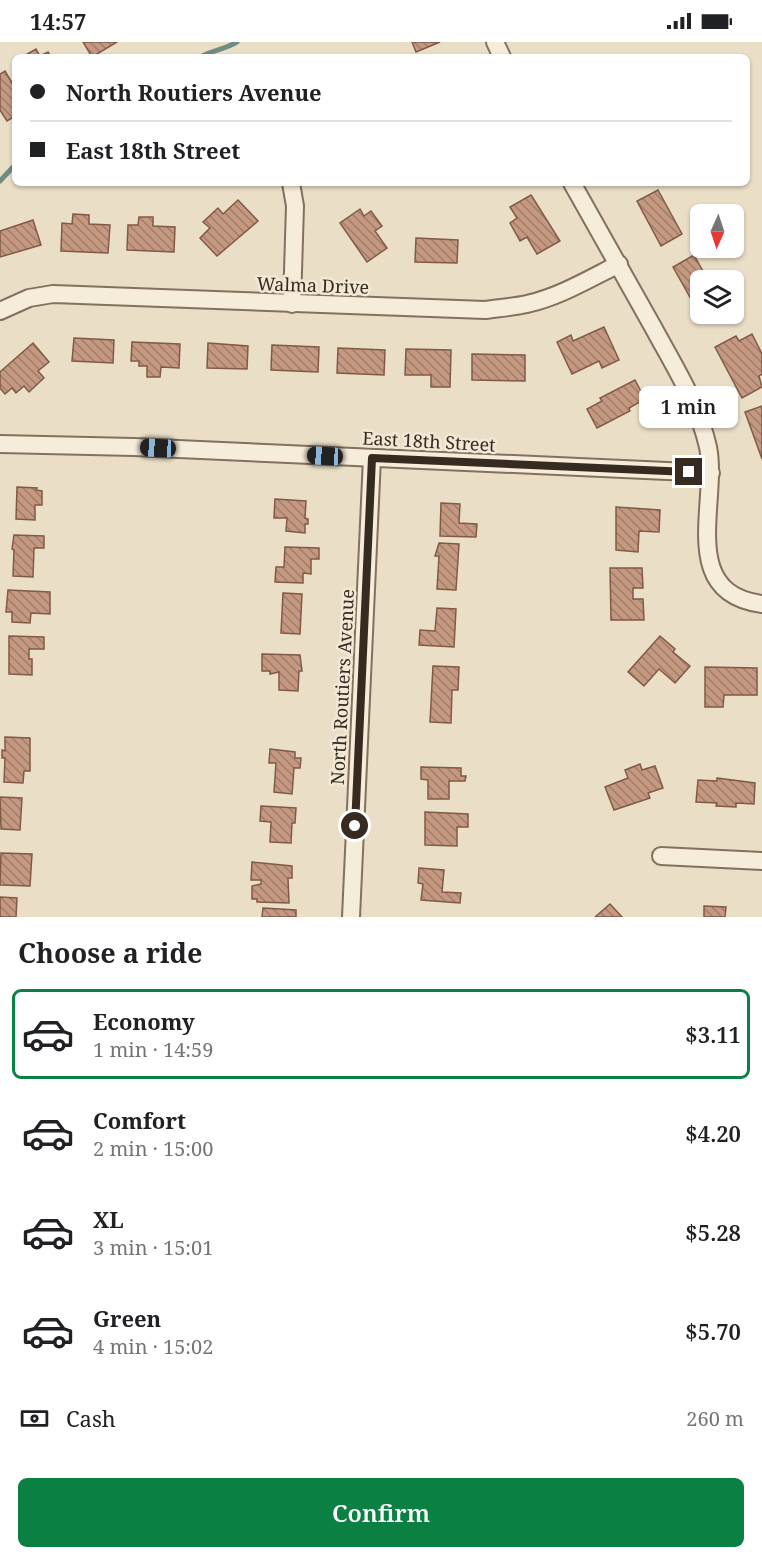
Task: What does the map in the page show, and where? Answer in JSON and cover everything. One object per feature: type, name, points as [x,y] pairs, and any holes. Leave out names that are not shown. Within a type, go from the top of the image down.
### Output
[{"type":"street","points":[[292,186],[295,206],[292,304]]},
{"type":"street","points":[[574,186],[692,399],[706,440],[711,473],[706,545],[711,570],[728,591],[743,600],[762,604]]},
{"type":"street","name":"Walma Drive","points":[[0,311],[29,298],[53,294],[469,310],[509,307],[525,305],[556,295],[619,264]]},
{"type":"street","name":"East 18th Street","points":[[0,444],[134,447],[711,473]]},
{"type":"street","name":"North Routiers Avenue","points":[[351,917],[372,458]]},
{"type":"street","points":[[661,856],[762,861]]},
{"type":"building","points":[[83,42],[117,42],[97,54],[90,54]]},
{"type":"building","points":[[412,42],[440,42],[416,52]]},
{"type":"building","points":[[36,49],[39,54],[27,54]]},
{"type":"building","points":[[5,71],[12,83],[12,118],[7,121],[0,110],[0,74]]},
{"type":"building","points":[[658,190],[682,234],[661,246],[637,201]]},
{"type":"building","points":[[531,195],[560,241],[537,254],[527,237],[520,241],[510,223],[517,218],[510,207]]},
{"type":"building","points":[[238,200],[258,221],[217,256],[200,238],[210,228],[203,222],[218,208],[223,214]]},
{"type":"building","points":[[360,209],[364,216],[371,211],[382,226],[375,231],[387,248],[367,262],[340,223]]},
{"type":"building","points":[[73,214],[89,215],[89,224],[110,225],[108,253],[61,251],[62,223],[72,224]]},
{"type":"building","points":[[139,217],[153,217],[153,226],[175,227],[174,252],[127,250],[128,225],[138,225]]},
{"type":"building","points":[[33,220],[41,245],[0,257],[0,231]]},
{"type":"building","points":[[416,238],[458,240],[457,263],[415,262]]},
{"type":"building","points":[[690,257],[696,258],[702,270],[690,270],[690,297],[673,267]]},
{"type":"building","points":[[604,327],[619,360],[602,368],[599,361],[572,374],[557,342],[571,335],[573,341]]},
{"type":"building","points":[[752,334],[762,354],[762,374],[759,376],[762,387],[742,398],[715,347],[736,336],[739,341]]},
{"type":"building","points":[[74,338],[114,340],[113,363],[72,361]]},
{"type":"building","points":[[132,342],[180,344],[179,368],[161,367],[160,377],[147,377],[147,366],[139,366],[139,361],[131,361]]},
{"type":"building","points":[[33,343],[49,362],[38,371],[44,378],[29,392],[24,386],[16,393],[12,388],[5,394],[0,388],[0,372]]},
{"type":"building","points":[[208,343],[248,346],[247,369],[207,368]]},
{"type":"building","points":[[272,345],[319,347],[318,372],[271,370]]},
{"type":"building","points":[[338,348],[385,350],[384,375],[337,373]]},
{"type":"building","points":[[406,349],[451,350],[450,387],[431,387],[431,375],[405,375]]},
{"type":"building","points":[[472,354],[525,355],[525,381],[472,380]]},
{"type":"building","points":[[635,380],[645,399],[629,408],[630,411],[597,428],[587,409],[602,401],[600,398]]},
{"type":"building","points":[[762,406],[762,459],[745,412]]},
{"type":"building","points":[[17,487],[37,488],[36,490],[42,491],[42,505],[35,505],[35,520],[16,519]]},
{"type":"building","points":[[275,499],[306,501],[305,518],[308,519],[308,524],[305,524],[305,533],[286,531],[287,518],[274,518]]},
{"type":"building","points":[[441,503],[460,504],[459,523],[477,524],[476,537],[440,536]]},
{"type":"building","points":[[616,507],[660,510],[659,532],[639,531],[638,552],[616,550]]},
{"type":"building","points":[[14,535],[44,536],[44,548],[34,548],[33,577],[13,576]]},
{"type":"building","points":[[439,543],[459,544],[456,590],[437,589],[439,556],[435,556]]},
{"type":"building","points":[[285,547],[319,548],[319,559],[311,559],[311,574],[303,573],[303,583],[275,582],[276,567],[284,567]]},
{"type":"building","points":[[610,568],[642,568],[643,588],[633,588],[633,599],[643,599],[644,620],[611,620]]},
{"type":"building","points":[[8,590],[50,592],[50,614],[31,613],[30,623],[12,622],[12,612],[6,612]]},
{"type":"building","points":[[283,593],[302,594],[300,634],[281,633]]},
{"type":"building","points":[[437,608],[456,609],[454,647],[419,645],[420,630],[435,631]]},
{"type":"building","points":[[9,636],[44,637],[44,649],[29,649],[29,659],[32,659],[32,675],[9,674]]},
{"type":"building","points":[[660,636],[675,649],[673,652],[690,666],[675,683],[659,669],[644,686],[628,672]]},
{"type":"building","points":[[262,654],[300,655],[302,671],[299,671],[298,691],[279,690],[279,672],[270,674],[270,671],[262,671]]},
{"type":"building","points":[[433,666],[459,667],[458,690],[452,690],[451,723],[430,722]]},
{"type":"building","points":[[705,667],[757,668],[757,695],[724,695],[723,707],[705,707]]},
{"type":"building","points":[[5,737],[30,738],[30,771],[24,771],[23,783],[4,782],[5,758],[2,758],[2,750],[5,751]]},
{"type":"building","points":[[270,749],[295,752],[295,758],[301,758],[300,768],[294,768],[292,794],[274,792],[276,763],[269,763]]},
{"type":"building","points":[[640,764],[642,770],[655,766],[663,788],[648,793],[650,798],[614,810],[605,787],[628,778],[625,770]]},
{"type":"building","points":[[421,767],[461,768],[461,776],[466,776],[465,781],[449,781],[449,799],[428,799],[428,780],[421,779]]},
{"type":"building","points":[[717,778],[755,783],[754,804],[736,803],[736,807],[696,802],[698,780],[717,781]]},
{"type":"building","points":[[0,797],[22,798],[20,830],[1,829]]},
{"type":"building","points":[[261,806],[296,808],[295,823],[292,823],[291,843],[270,842],[271,822],[260,821]]},
{"type":"building","points":[[425,812],[468,814],[468,827],[457,827],[457,846],[425,845]]},
{"type":"building","points":[[1,853],[32,854],[30,886],[0,885]]},
{"type":"building","points":[[252,862],[292,866],[292,878],[288,878],[289,903],[257,902],[257,899],[252,899],[252,886],[261,884],[261,880],[251,880]]},
{"type":"building","points":[[419,868],[444,870],[442,892],[461,893],[460,903],[421,900],[423,884],[418,883]]},
{"type":"building","points":[[0,897],[17,898],[16,917],[0,917]]},
{"type":"building","points":[[610,904],[622,917],[595,917]]},
{"type":"building","points":[[704,906],[726,907],[725,917],[704,917]]},
{"type":"building","points":[[263,908],[296,910],[296,917],[262,917]]},
{"type":"waterway","points":[[208,54],[237,42]]},
{"type":"waterway","points":[[0,181],[12,168]]},
{"type":"route","points":[[355,826],[372,458],[689,472]]}]
